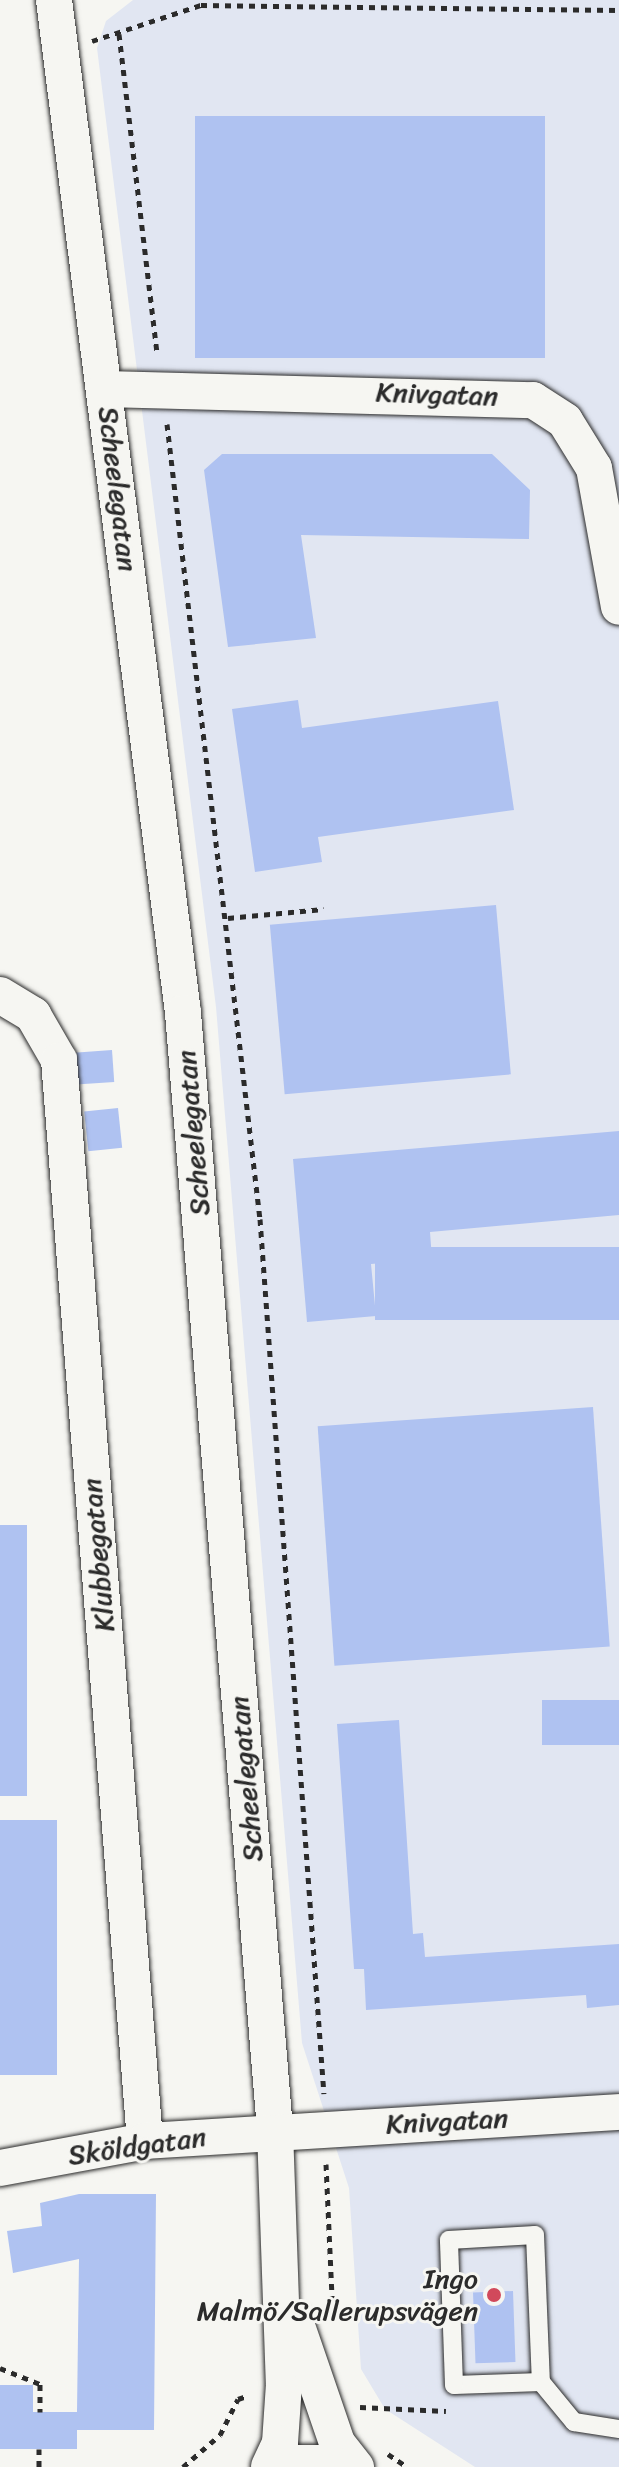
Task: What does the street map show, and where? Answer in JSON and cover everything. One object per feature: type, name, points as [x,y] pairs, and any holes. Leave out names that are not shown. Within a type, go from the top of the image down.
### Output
[{"type":"main road","points":[[296,2467],[331,2467]]},
{"type":"street","name":"Scheelegatan","points":[[54,0],[183,1013],[275,2130],[284,2384],[280,2443],[269,2467]]},
{"type":"street","name":"Knivgatan","points":[[105,389],[533,400],[565,421],[594,468],[619,607]]},
{"type":"street","name":"Klubbegatan","points":[[0,995],[33,1015],[59,1060],[145,2141]]},
{"type":"street","name":"Knivgatan","points":[[275,2130],[619,2112]]},
{"type":"street","name":"Sköldgatan","points":[[0,2168],[145,2141],[275,2130]]},
{"type":"street","name":"Scheelegatan","points":[[282,2271],[310,2376],[337,2443],[356,2467]]},
{"type":"lane","points":[[541,2382],[454,2385],[449,2240],[535,2235],[541,2382],[574,2422],[619,2429]]},
{"type":"path","points":[[60,48],[119,34],[148,17],[201,5],[619,10]]},
{"type":"path","points":[[119,34],[228,918],[260,1219],[325,2128],[334,2333]]},
{"type":"path","points":[[228,918],[324,909]]},
{"type":"path","points":[[0,2368],[40,2384],[40,2412]]},
{"type":"path","points":[[39,2449],[39,2467]]},
{"type":"shaded area","points":[[133,0],[619,0],[619,2467],[475,2467],[385,2409],[361,2369],[349,2188],[302,2043],[216,1007],[97,48],[106,21]]},
{"type":"building","points":[[195,116],[545,116],[545,358],[195,358]]},
{"type":"building","points":[[222,454],[492,454],[530,490],[529,539],[301,535],[316,638],[228,647],[204,470]]},
{"type":"building","points":[[298,700],[302,728],[498,701],[514,810],[318,837],[322,862],[255,872],[232,709]]},
{"type":"building","points":[[496,905],[511,1074],[285,1094],[270,925]]},
{"type":"building","points":[[112,1050],[114,1082],[76,1085],[74,1053]]},
{"type":"building","points":[[118,1108],[122,1148],[88,1151],[84,1112]]},
{"type":"building","points":[[619,1131],[619,1215],[430,1232],[432,1259],[371,1264],[376,1316],[307,1322],[293,1159]]},
{"type":"building","points":[[375,1247],[619,1247],[619,1320],[375,1320]]},
{"type":"building","points":[[593,1407],[610,1646],[334,1666],[318,1426]]},
{"type":"building","points":[[0,1525],[27,1525],[27,1796],[0,1796]]},
{"type":"building","points":[[542,1700],[619,1700],[619,1745],[542,1745]]},
{"type":"building","points":[[399,1720],[413,1934],[423,1933],[425,1957],[619,1944],[619,2005],[587,2008],[586,1995],[366,2010],[364,1969],[354,1969],[337,1724]]},
{"type":"building","points":[[0,1820],[57,1820],[57,2075],[0,2075]]},
{"type":"building","points":[[79,2194],[156,2194],[154,2430],[77,2430],[77,2449],[0,2449],[0,2385],[33,2385],[33,2412],[77,2412],[79,2259],[13,2273],[7,2231],[42,2226],[40,2203]]},
{"type":"building","points":[[513,2291],[515,2362],[476,2363],[473,2292]]},
{"type":"place","name":"Ingo Malmö/Sallerupsvägen","points":[[494,2295]]}]
